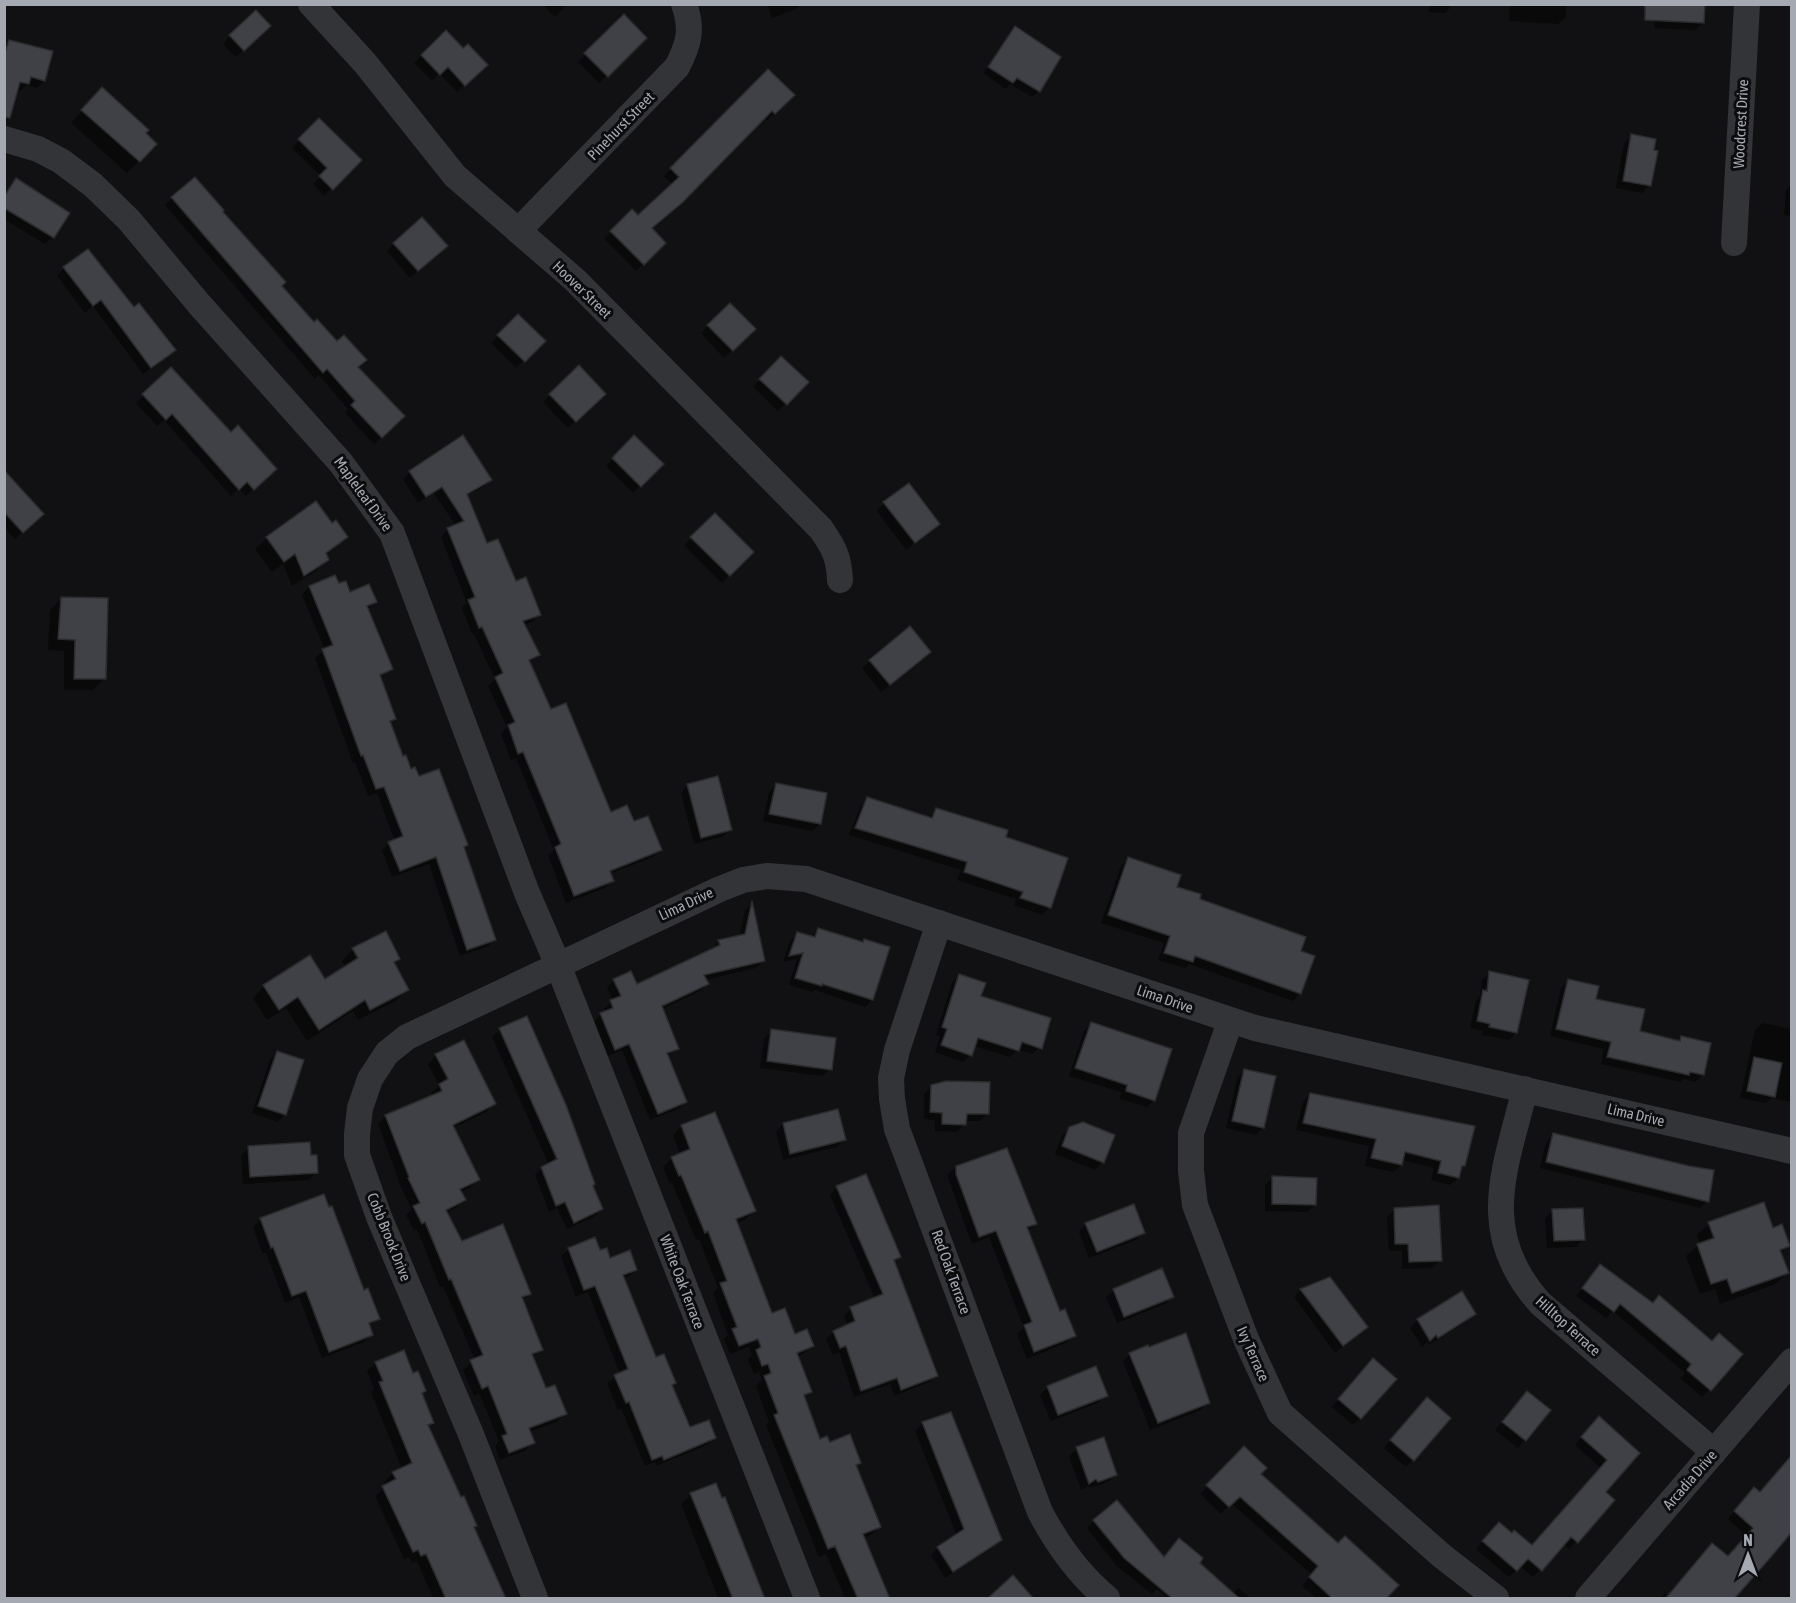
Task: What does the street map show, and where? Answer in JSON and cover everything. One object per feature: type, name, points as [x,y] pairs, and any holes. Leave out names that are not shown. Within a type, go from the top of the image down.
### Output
[{"type":"street","name":"Hoover Street","points":[[311,4],[365,63],[455,176],[575,280],[821,529],[833,546],[839,561],[840,580]]},
{"type":"street","name":"Pinehurst Street","points":[[518,231],[677,67],[689,42],[689,18],[684,4]]},
{"type":"street","name":"Woodcrest Drive","points":[[1734,243],[1747,4]]},
{"type":"street","name":"Mapleleaf Drive","points":[[4,139],[38,149],[61,161],[93,185],[129,220],[199,304],[341,463],[392,533],[527,893],[558,965]]},
{"type":"street","name":"Lima Drive","points":[[558,965],[720,888],[743,880],[767,876],[807,879],[1230,1022],[1791,1151]]},
{"type":"street","name":"Red Oak Terrace","points":[[939,923],[891,1078],[897,1129],[1040,1512],[1054,1538],[1107,1599]]},
{"type":"street","name":"Cobb Brook Drive","points":[[535,1599],[470,1432],[379,1217],[357,1155],[357,1134],[360,1108],[370,1079],[387,1053],[407,1037],[558,965]]},
{"type":"street","name":"White Oak Terrace","points":[[558,965],[807,1599]]},
{"type":"street","name":"Ivy Terrace","points":[[1230,1022],[1191,1133],[1191,1171],[1195,1206],[1246,1339],[1280,1413],[1442,1556],[1496,1599]]},
{"type":"street","name":"Hilltop Terrace","points":[[1525,1089],[1500,1196],[1502,1229],[1511,1262],[1519,1278],[1541,1304],[1713,1452]]},
{"type":"street","name":"Arcadia Drive","points":[[1588,1599],[1791,1361]]},
{"type":"building","points":[[1645,4],[1705,4],[1704,23],[1645,20]]},
{"type":"building","points":[[256,10],[271,26],[244,51],[229,35]]},
{"type":"building","points":[[624,14],[647,38],[608,77],[584,53]]},
{"type":"building","points":[[1015,26],[1061,57],[1040,92],[1017,78],[1013,83],[988,67]]},
{"type":"building","points":[[446,30],[463,48],[468,44],[488,65],[465,86],[448,67],[440,75],[421,55]]},
{"type":"building","points":[[9,40],[53,51],[45,81],[31,77],[29,84],[20,82],[10,118],[4,117],[4,55]]},
{"type":"building","points":[[768,69],[795,95],[775,114],[772,111],[683,202],[652,228],[666,243],[644,265],[610,231],[632,209],[638,215],[679,177],[670,168]]},
{"type":"building","points":[[102,87],[149,130],[146,133],[157,144],[140,162],[81,110]]},
{"type":"building","points":[[319,118],[362,160],[333,190],[319,176],[327,168],[298,139]]},
{"type":"building","points":[[1631,134],[1656,139],[1654,150],[1658,151],[1651,186],[1623,181]]},
{"type":"building","points":[[195,177],[286,282],[282,286],[314,322],[317,319],[337,341],[344,335],[367,360],[358,367],[405,416],[382,438],[351,405],[355,401],[327,369],[323,373],[171,197]]},
{"type":"building","points":[[16,178],[70,213],[54,238],[4,208],[4,197]]},
{"type":"building","points":[[422,217],[448,246],[418,271],[393,243]]},
{"type":"building","points":[[88,249],[134,307],[139,303],[176,350],[151,368],[101,300],[93,306],[63,267]]},
{"type":"building","points":[[730,303],[756,329],[733,351],[707,325]]},
{"type":"building","points":[[518,314],[546,341],[525,362],[497,335]]},
{"type":"building","points":[[781,356],[809,382],[787,405],[759,379]]},
{"type":"building","points":[[579,365],[606,394],[576,422],[549,394]]},
{"type":"building","points":[[171,367],[231,432],[238,425],[277,469],[254,490],[247,482],[239,490],[172,414],[166,420],[142,394]]},
{"type":"building","points":[[463,435],[492,480],[467,494],[487,543],[498,539],[516,581],[526,577],[541,615],[523,621],[540,655],[529,660],[551,709],[566,703],[611,812],[627,805],[634,821],[648,816],[662,850],[610,871],[614,881],[574,896],[555,847],[561,844],[523,752],[518,754],[508,725],[515,722],[495,677],[503,673],[482,627],[479,628],[468,600],[475,597],[447,528],[464,521],[442,487],[426,497],[409,471]]},
{"type":"building","points":[[634,435],[664,464],[641,487],[612,458]]},
{"type":"building","points":[[4,470],[44,514],[23,533],[4,512]]},
{"type":"building","points":[[909,483],[940,524],[915,543],[883,502]]},
{"type":"building","points":[[316,501],[332,523],[336,520],[348,537],[326,553],[329,560],[304,576],[295,554],[284,562],[266,537]]},
{"type":"building","points":[[715,513],[754,552],[730,576],[690,537]]},
{"type":"building","points":[[335,575],[339,583],[346,581],[350,592],[369,584],[377,602],[367,606],[393,669],[380,675],[396,719],[390,721],[403,756],[406,755],[411,769],[415,767],[419,776],[439,769],[468,845],[464,847],[496,940],[467,950],[436,857],[400,871],[388,842],[403,836],[384,787],[376,789],[363,755],[361,756],[322,649],[333,645],[309,586]]},
{"type":"building","points":[[61,597],[108,598],[106,679],[74,679],[75,640],[58,639]]},
{"type":"building","points":[[910,626],[931,652],[890,685],[869,660]]},
{"type":"building","points":[[718,776],[732,830],[701,838],[687,784]]},
{"type":"building","points":[[776,783],[827,793],[821,824],[769,814]]},
{"type":"building","points":[[867,797],[932,818],[936,808],[1008,830],[1006,837],[1068,858],[1051,908],[1020,898],[1023,892],[964,872],[967,862],[855,828]]},
{"type":"building","points":[[1128,857],[1181,875],[1177,887],[1201,894],[1200,899],[1306,937],[1301,951],[1315,956],[1301,994],[1195,956],[1193,962],[1164,953],[1170,936],[1108,915]]},
{"type":"building","points":[[752,901],[765,961],[704,975],[709,984],[662,1006],[679,1049],[667,1053],[687,1102],[658,1114],[629,1044],[615,1050],[600,1013],[613,1008],[610,1000],[621,996],[613,979],[631,971],[637,984],[720,945],[718,940],[745,934]]},
{"type":"building","points":[[818,928],[863,942],[864,939],[890,947],[873,1000],[795,978],[803,953],[789,956],[797,932],[815,937]]},
{"type":"building","points":[[386,931],[400,959],[394,962],[409,990],[370,1010],[365,1000],[319,1030],[298,997],[279,1010],[263,985],[310,955],[325,979],[358,958],[352,948]]},
{"type":"building","points":[[1489,971],[1529,980],[1517,1033],[1489,1027],[1490,1024],[1477,1021],[1483,990],[1487,991]]},
{"type":"building","points":[[959,974],[986,983],[981,996],[1051,1018],[1042,1049],[1022,1042],[1019,1051],[978,1038],[972,1056],[941,1045],[947,1029],[942,1027]]},
{"type":"building","points":[[1568,979],[1599,986],[1596,999],[1645,1009],[1640,1031],[1680,1041],[1681,1036],[1711,1043],[1704,1075],[1690,1072],[1689,1075],[1607,1057],[1611,1042],[1556,1029]]},
{"type":"building","points":[[527,1016],[566,1105],[603,1209],[574,1223],[565,1202],[556,1206],[541,1167],[557,1159],[499,1028]]},
{"type":"building","points":[[1091,1022],[1172,1049],[1155,1101],[1126,1091],[1127,1085],[1075,1068]]},
{"type":"building","points":[[771,1029],[836,1038],[832,1070],[767,1061]]},
{"type":"building","points":[[464,1040],[496,1104],[453,1125],[480,1180],[460,1189],[466,1200],[446,1210],[462,1241],[503,1224],[531,1294],[522,1297],[543,1350],[532,1354],[546,1388],[555,1385],[567,1414],[529,1428],[535,1443],[509,1453],[502,1436],[507,1434],[488,1386],[482,1389],[470,1360],[483,1355],[425,1222],[422,1224],[413,1206],[420,1203],[408,1178],[385,1115],[442,1091],[439,1084],[448,1079],[435,1054]]},
{"type":"building","points":[[277,1051],[304,1060],[286,1115],[258,1106]]},
{"type":"building","points":[[1754,1057],[1782,1063],[1775,1097],[1747,1091]]},
{"type":"building","points":[[1244,1069],[1276,1076],[1264,1128],[1232,1121]]},
{"type":"building","points":[[946,1081],[990,1082],[989,1114],[967,1114],[966,1125],[942,1124],[942,1113],[930,1112],[931,1085]]},
{"type":"building","points":[[1310,1093],[1475,1126],[1465,1166],[1462,1166],[1459,1178],[1438,1173],[1441,1161],[1405,1152],[1402,1165],[1371,1158],[1376,1139],[1303,1123]]},
{"type":"building","points":[[838,1109],[846,1140],[790,1154],[783,1123]]},
{"type":"building","points":[[715,1112],[756,1211],[736,1219],[772,1313],[785,1308],[795,1334],[807,1329],[814,1346],[797,1353],[812,1392],[804,1395],[820,1439],[827,1436],[830,1442],[850,1434],[861,1463],[856,1465],[881,1527],[863,1534],[890,1599],[858,1599],[835,1546],[828,1549],[774,1415],[778,1413],[764,1376],[771,1373],[768,1364],[762,1366],[756,1350],[761,1347],[758,1339],[739,1346],[732,1329],[737,1327],[720,1283],[727,1281],[708,1231],[705,1233],[671,1157],[690,1149],[681,1125]]},
{"type":"building","points":[[1083,1122],[1115,1135],[1104,1163],[1062,1146],[1069,1127]]},
{"type":"building","points":[[1553,1133],[1714,1170],[1709,1202],[1546,1162]]},
{"type":"building","points":[[310,1142],[311,1155],[317,1155],[318,1173],[250,1177],[248,1146]]},
{"type":"building","points":[[1007,1148],[1037,1224],[1027,1227],[1060,1311],[1065,1309],[1076,1336],[1034,1352],[1024,1325],[1032,1322],[996,1231],[979,1237],[956,1174],[956,1166]]},
{"type":"building","points":[[866,1174],[901,1257],[894,1260],[938,1376],[901,1390],[897,1378],[861,1391],[846,1346],[840,1348],[833,1331],[855,1321],[850,1307],[883,1294],[836,1186]]},
{"type":"building","points":[[1272,1176],[1317,1178],[1316,1205],[1272,1204]]},
{"type":"building","points":[[324,1194],[329,1207],[332,1206],[364,1290],[368,1288],[380,1319],[369,1323],[373,1335],[329,1352],[306,1291],[292,1296],[260,1218]]},
{"type":"building","points":[[1764,1202],[1773,1228],[1782,1224],[1790,1246],[1780,1250],[1789,1273],[1732,1293],[1727,1279],[1711,1284],[1697,1244],[1714,1238],[1708,1222]]},
{"type":"building","points":[[1134,1204],[1145,1233],[1097,1252],[1085,1223]]},
{"type":"building","points":[[1439,1205],[1442,1261],[1409,1262],[1408,1244],[1395,1244],[1394,1208]]},
{"type":"building","points":[[1583,1208],[1585,1240],[1554,1241],[1552,1209]]},
{"type":"building","points":[[595,1237],[600,1250],[607,1248],[610,1258],[630,1250],[637,1270],[623,1275],[656,1357],[664,1354],[676,1383],[672,1385],[690,1427],[709,1420],[716,1438],[664,1460],[662,1456],[652,1460],[629,1402],[626,1403],[614,1375],[628,1369],[595,1286],[584,1290],[568,1248]]},
{"type":"building","points":[[1600,1264],[1653,1303],[1659,1295],[1712,1341],[1719,1333],[1743,1354],[1711,1391],[1687,1370],[1691,1364],[1620,1304],[1614,1312],[1582,1288]]},
{"type":"building","points":[[1162,1268],[1174,1297],[1124,1317],[1113,1289]]},
{"type":"building","points":[[1330,1277],[1368,1327],[1343,1346],[1300,1289]]},
{"type":"building","points":[[1462,1291],[1476,1314],[1438,1338],[1436,1335],[1430,1341],[1417,1319]]},
{"type":"building","points":[[1186,1333],[1210,1403],[1158,1423],[1129,1353]]},
{"type":"building","points":[[404,1350],[413,1373],[418,1371],[426,1391],[422,1393],[434,1423],[428,1425],[461,1497],[464,1496],[477,1526],[474,1527],[506,1599],[446,1599],[426,1554],[421,1556],[418,1550],[413,1552],[382,1486],[396,1479],[392,1472],[412,1463],[379,1382],[383,1381],[375,1362]]},
{"type":"building","points":[[1373,1358],[1397,1379],[1361,1419],[1338,1399]]},
{"type":"building","points":[[1096,1366],[1108,1396],[1058,1415],[1047,1386]]},
{"type":"building","points":[[1527,1391],[1551,1410],[1526,1441],[1502,1422]]},
{"type":"building","points":[[1427,1397],[1451,1418],[1414,1461],[1390,1440]]},
{"type":"building","points":[[951,1412],[1002,1540],[953,1572],[937,1547],[964,1529],[922,1422]]},
{"type":"building","points":[[1599,1416],[1640,1453],[1606,1492],[1615,1500],[1578,1543],[1571,1537],[1542,1571],[1528,1559],[1517,1571],[1482,1541],[1499,1522],[1512,1533],[1514,1530],[1532,1545],[1607,1460],[1581,1437]]},
{"type":"building","points":[[1104,1437],[1117,1475],[1098,1482],[1096,1479],[1089,1484],[1076,1447]]},
{"type":"building","points":[[1244,1446],[1267,1468],[1261,1474],[1338,1543],[1345,1536],[1399,1585],[1386,1599],[1333,1599],[1309,1577],[1318,1566],[1240,1497],[1229,1507],[1206,1485]]},
{"type":"building","points":[[1791,1456],[1791,1533],[1734,1599],[1665,1599],[1712,1543],[1728,1556],[1753,1528],[1734,1511],[1754,1487],[1760,1492]]},
{"type":"building","points":[[716,1483],[722,1498],[725,1497],[765,1599],[733,1599],[690,1493]]},
{"type":"building","points":[[1117,1500],[1164,1557],[1179,1538],[1203,1558],[1200,1563],[1240,1599],[1173,1599],[1124,1558],[1093,1520]]},
{"type":"building","points":[[1013,1575],[1034,1599],[987,1599]]}]
